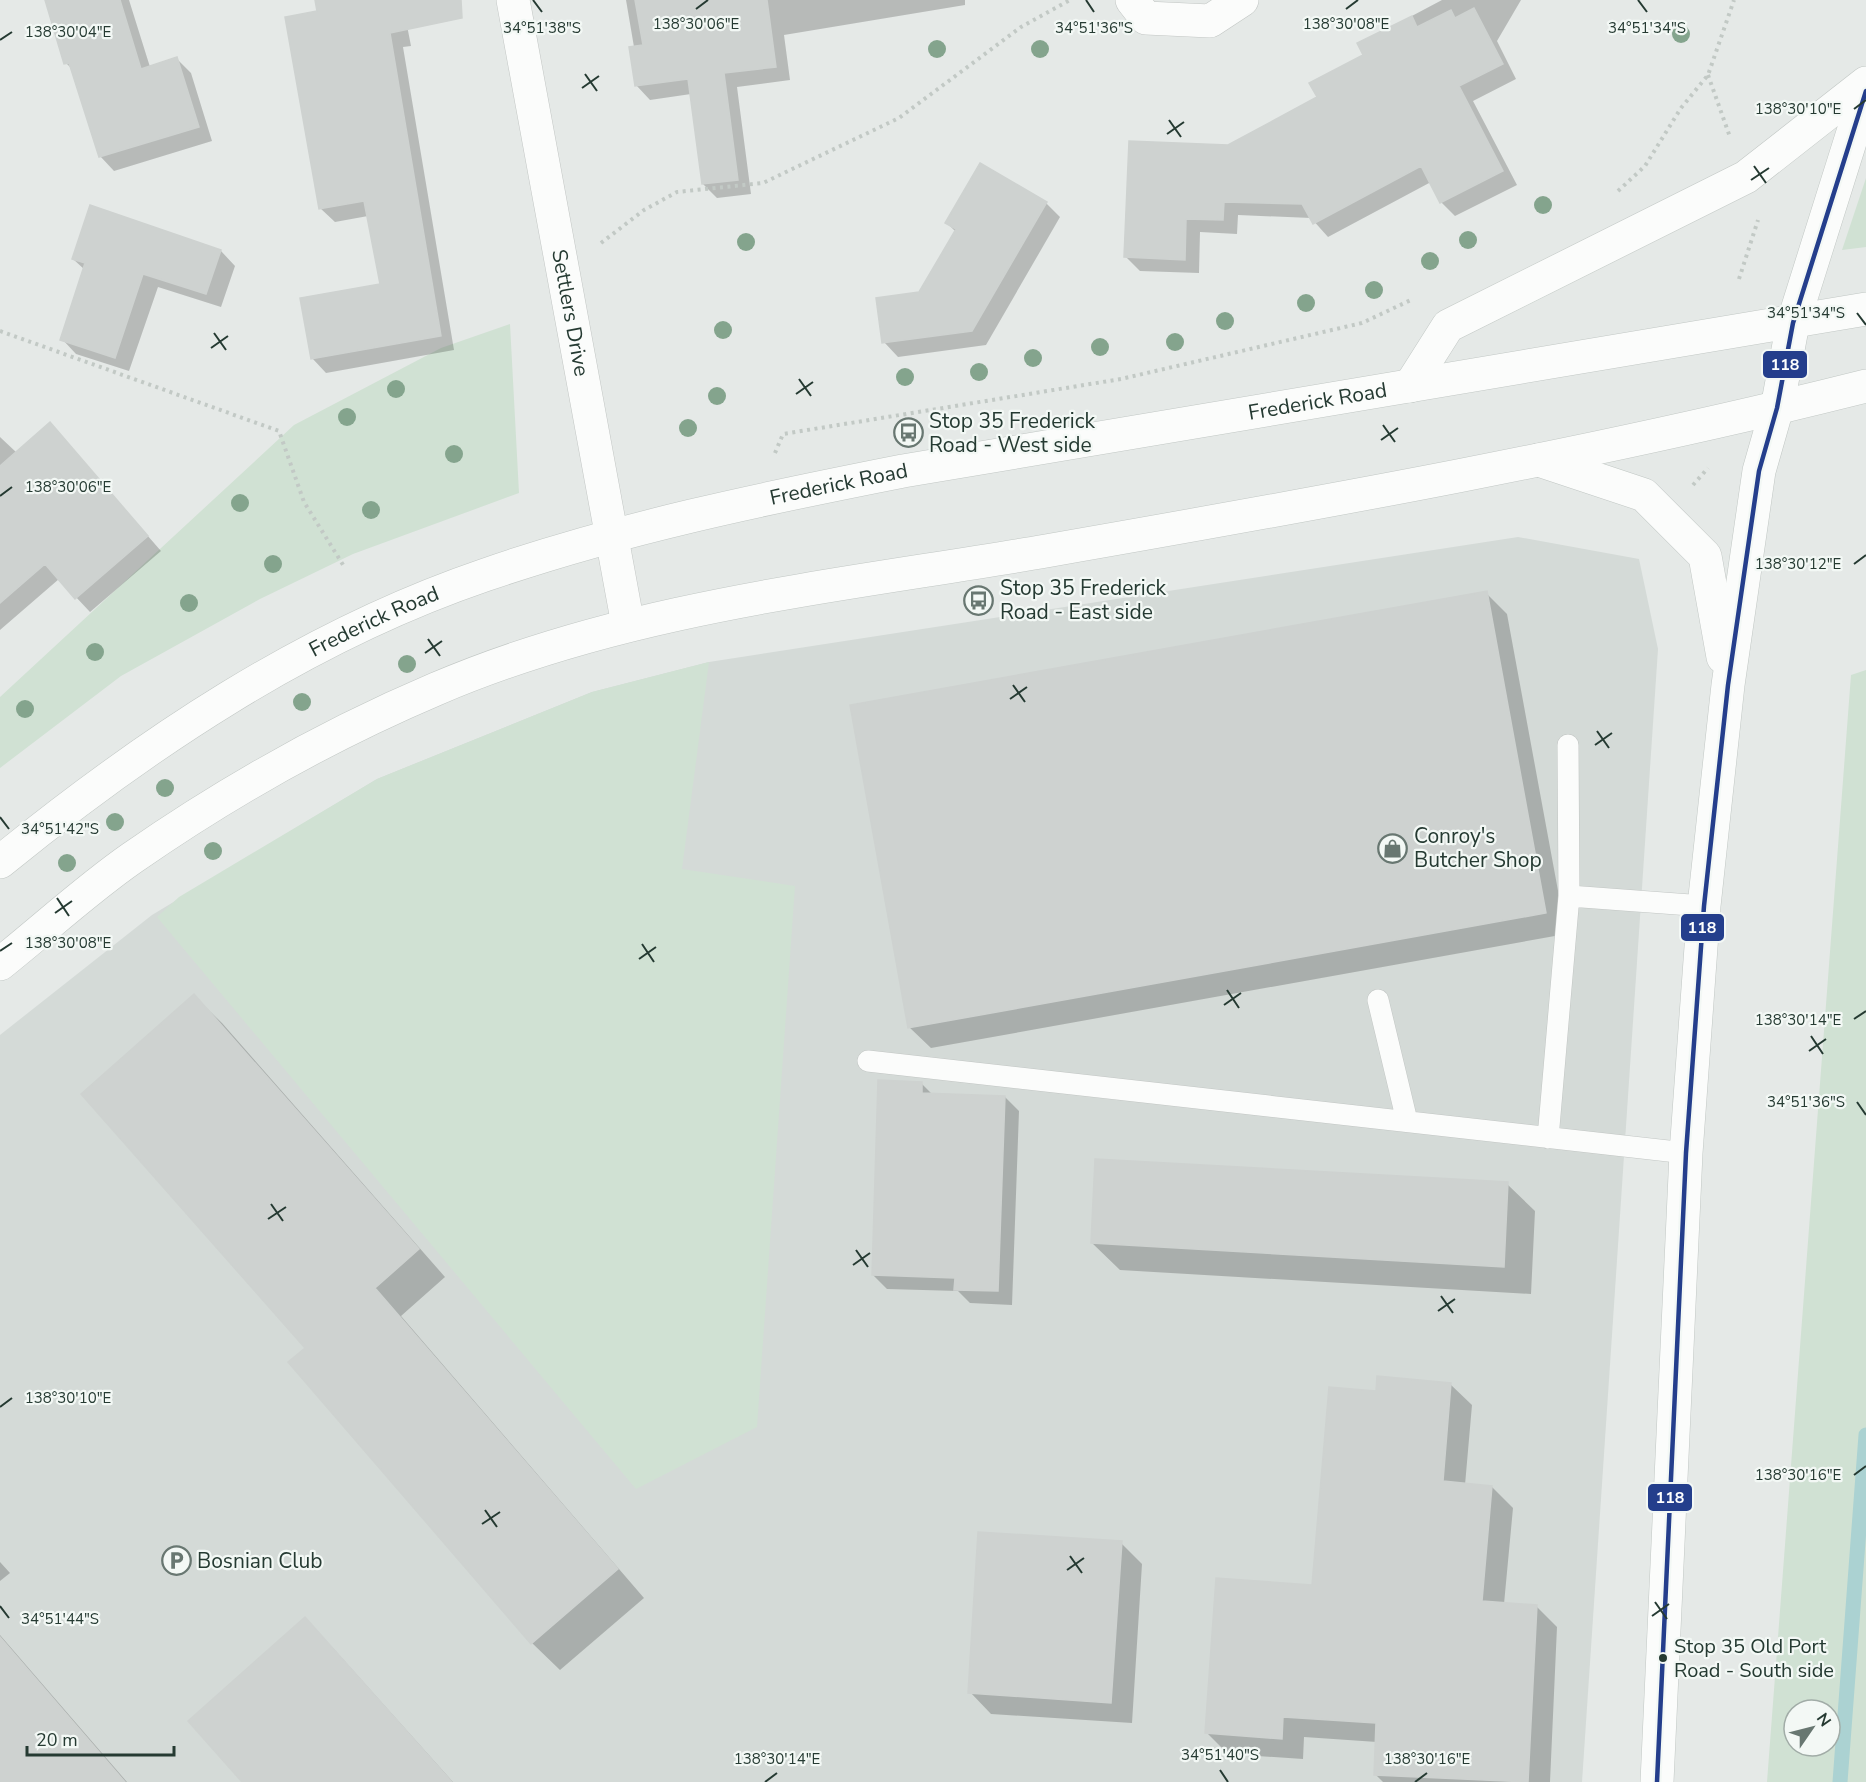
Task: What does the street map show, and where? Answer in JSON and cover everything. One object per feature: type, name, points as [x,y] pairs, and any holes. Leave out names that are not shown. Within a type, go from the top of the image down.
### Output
[{"type":"main road","name":"Settlers Drive","points":[[513,0],[628,625]]},
{"type":"main road","points":[[1132,0],[1146,18],[1210,21],[1242,0]]},
{"type":"main road","points":[[1410,386],[1448,326],[1746,177],[1866,82]]},
{"type":"main road","points":[[1657,1782],[1686,1153],[1704,906],[1728,685],[1759,471],[1777,408],[1793,323],[1866,91]]},
{"type":"main road","name":"Frederick Road","points":[[0,862],[96,787],[241,690],[317,647],[395,610],[483,575],[611,535],[754,500],[903,471],[1866,309]]},
{"type":"main road","points":[[0,964],[130,859],[279,765],[436,689],[517,659],[628,625],[770,596],[1046,551],[1538,460],[1777,408],[1866,386]]},
{"type":"main road","points":[[1538,460],[1644,495],[1705,556],[1728,685]]},
{"type":"lane","points":[[1548,1138],[1569,896],[1568,745]]},
{"type":"lane","points":[[1569,896],[1704,906]]},
{"type":"lane","points":[[1378,1000],[1407,1121]]},
{"type":"lane","points":[[868,1061],[1686,1153]]},
{"type":"path","points":[[563,273],[644,210],[677,192],[763,183],[899,118],[1021,27],[1070,0]]},
{"type":"path","points":[[1611,198],[1646,166],[1682,108],[1708,75],[1734,0]]},
{"type":"path","points":[[1708,75],[1731,141]]},
{"type":"path","points":[[1739,279],[1760,211]]},
{"type":"path","points":[[754,500],[783,434],[1121,379],[1362,323],[1414,298]]},
{"type":"path","points":[[0,331],[279,431],[304,502],[345,568]]},
{"type":"path","points":[[1687,493],[1715,460]]},
{"type":"shaded area","points":[[1518,537],[1639,559],[1658,649],[1582,1782],[0,1782],[0,1035],[152,915],[377,779],[592,692],[709,662]]},
{"type":"green space","points":[[1866,178],[1866,247],[1842,250]]},
{"type":"green space","points":[[510,324],[519,493],[353,554],[260,599],[121,676],[0,768],[0,697],[294,425],[441,348]]},
{"type":"green space","points":[[709,662],[682,869],[795,886],[757,1427],[636,1489],[157,917],[179,897],[377,779],[592,692]]},
{"type":"green space","points":[[1866,670],[1866,1782],[1767,1782],[1851,675]]},
{"type":"building","points":[[45,0],[120,0],[141,69],[177,57],[199,127],[99,157],[69,63],[64,64]]},
{"type":"building","points":[[315,0],[461,0],[462,18],[390,33],[441,336],[311,359],[300,298],[380,284],[364,201],[319,209],[285,17],[317,11]]},
{"type":"building","points":[[635,0],[767,0],[776,67],[724,73],[738,180],[702,184],[688,79],[635,86],[629,47],[643,45]]},
{"type":"building","points":[[1474,8],[1503,64],[1459,86],[1503,171],[1440,203],[1421,166],[1313,224],[1302,204],[1224,202],[1223,220],[1186,219],[1185,260],[1124,257],[1129,141],[1228,145],[1317,97],[1309,83],[1363,55],[1357,43],[1412,16],[1417,27],[1451,10],[1455,18]]},
{"type":"building","points":[[980,163],[1047,202],[972,331],[882,343],[876,298],[919,292],[956,229],[945,223]]},
{"type":"building","points":[[90,205],[221,250],[206,294],[143,274],[115,358],[60,340],[85,263],[72,259]]},
{"type":"building","points":[[50,422],[148,536],[75,599],[45,564],[0,603],[0,466]]},
{"type":"building","points":[[1487,591],[1546,913],[908,1028],[850,705]]},
{"type":"building","points":[[194,994],[419,1249],[375,1288],[618,1569],[531,1644],[288,1362],[305,1348],[81,1094]]},
{"type":"building","points":[[878,1080],[922,1082],[922,1093],[1005,1096],[998,1291],[954,1290],[955,1278],[872,1275]]},
{"type":"building","points":[[1095,1159],[1508,1182],[1504,1267],[1091,1243]]},
{"type":"building","points":[[1377,1376],[1451,1383],[1443,1481],[1492,1486],[1482,1601],[1537,1605],[1528,1782],[1374,1775],[1376,1723],[1283,1717],[1282,1739],[1205,1733],[1216,1578],[1312,1585],[1329,1387],[1376,1391]]},
{"type":"building","points":[[978,1532],[1122,1541],[1111,1703],[968,1693]]},
{"type":"building","points":[[305,1617],[452,1782],[242,1782],[188,1721]]},
{"type":"building","points":[[0,1637],[125,1782],[0,1782]]},
{"type":"waterway","points":[[1840,1782],[1866,1435]]},
{"type":"transit line","name":"118","points":[[1657,1782],[1686,1153],[1704,906],[1728,685],[1759,471],[1777,408],[1793,323],[1866,91]]},
{"type":"place","name":"Stop 35 Frederick Road - West side","points":[[908,433]]},
{"type":"place","name":"Stop 35 Frederick Road - East side","points":[[979,600]]},
{"type":"place","name":"Conroy's Butcher Shop","points":[[1393,848]]},
{"type":"place","name":"Bosnian Club","points":[[176,1561]]},
{"type":"place","name":"Stop 35 Old Port Road - South side","points":[[1663,1658]]}]
